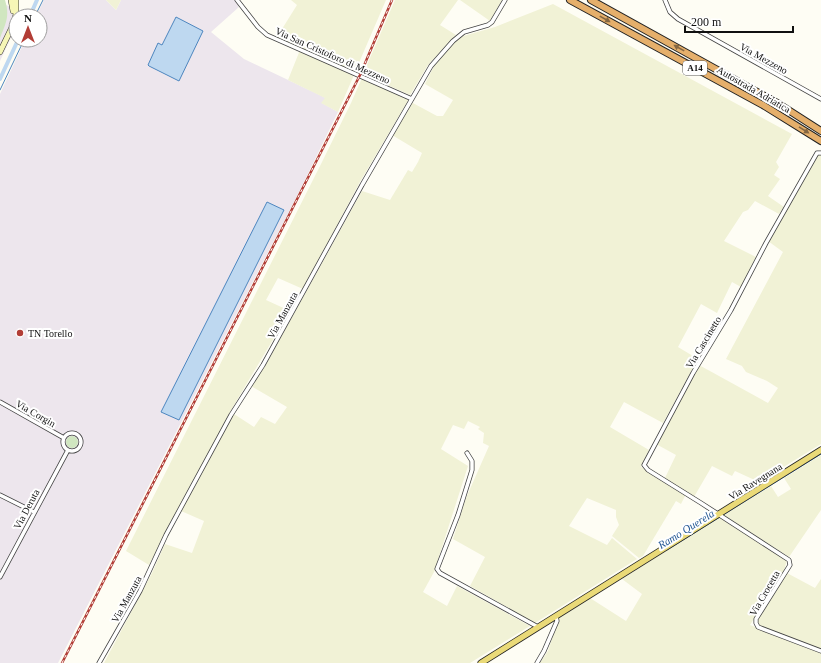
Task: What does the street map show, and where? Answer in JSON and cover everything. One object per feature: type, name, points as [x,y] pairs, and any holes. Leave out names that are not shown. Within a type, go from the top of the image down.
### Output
[{"type":"highway","name":"Autostrada Adriatica","points":[[570,0],[754,100],[820,140]]},
{"type":"highway","name":"Autostrada Adriatica","points":[[591,0],[779,104],[821,132]]},
{"type":"main road","points":[[0,47],[12,20],[13,12],[11,0]]},
{"type":"main road","points":[[0,52],[14,23],[16,14],[16,0]]},
{"type":"main road","name":"Via Ravegnana","points":[[481,663],[821,450]]},
{"type":"street","name":"Via San Cristoforo di Mezzeno","points":[[237,0],[245,13],[267,35],[412,98]]},
{"type":"street","name":"Via Manzuta","points":[[99,663],[140,591],[166,535],[231,415],[263,365],[362,185],[431,66],[438,57],[464,32],[488,25],[492,22],[505,0]]},
{"type":"street","name":"Via Mezzeno","points":[[665,0],[670,12],[678,18],[821,99]]},
{"type":"street","name":"Via Cascinetto","points":[[718,514],[648,470],[644,465],[693,373],[731,310],[766,243],[817,153],[821,153]]},
{"type":"street","name":"Via Corgin","points":[[0,402],[64,438]]},
{"type":"street","points":[[73,433],[80,438],[81,444],[78,449],[73,451],[68,450],[64,446],[64,438],[68,434],[73,433]]},
{"type":"street","name":"Via Deruta","points":[[0,577],[68,450]]},
{"type":"street","points":[[467,453],[472,461],[472,470],[458,515],[437,569],[440,573],[538,627]]},
{"type":"street","points":[[0,495],[34,512]]},
{"type":"street","name":"Via Crocetta","points":[[718,514],[789,560],[790,565],[756,619],[758,628],[821,651]]},
{"type":"street","points":[[537,663],[557,621],[556,616]]},
{"type":"shaded area","points":[[44,0],[106,0],[116,10],[121,0],[235,0],[239,7],[211,32],[244,59],[326,98],[322,103],[338,112],[301,188],[58,663],[0,663],[0,94],[21,48],[48,48],[48,8],[40,8]]},
{"type":"shaded area","points":[[0,2],[13,8],[8,8],[8,44],[0,61]]},
{"type":"green space","points":[[0,0],[5,0],[7,15],[6,24],[0,38]]},
{"type":"green space","points":[[106,0],[121,0],[116,10]]},
{"type":"green space","points":[[291,0],[386,0],[355,72],[277,37],[297,5]]},
{"type":"green space","points":[[395,0],[458,0],[440,25],[456,35],[428,65],[410,95],[363,74]]},
{"type":"green space","points":[[460,0],[502,0],[490,21]]},
{"type":"green space","points":[[553,4],[792,134],[776,162],[779,167],[774,175],[780,179],[768,196],[784,207],[779,214],[755,201],[748,210],[743,212],[724,241],[756,257],[741,287],[732,282],[717,313],[701,304],[678,347],[698,359],[663,423],[624,402],[610,427],[649,450],[641,467],[686,494],[681,504],[676,501],[643,556],[639,558],[612,536],[619,525],[616,517],[616,510],[587,498],[569,526],[607,545],[612,538],[637,559],[535,623],[470,586],[485,557],[453,539],[466,498],[489,446],[483,443],[484,433],[478,429],[480,427],[468,421],[464,429],[453,425],[441,449],[468,466],[434,572],[423,592],[447,606],[457,586],[530,626],[470,663],[104,663],[152,573],[165,544],[192,553],[204,521],[181,511],[234,414],[254,427],[261,417],[275,424],[287,407],[251,386],[265,366],[362,191],[390,200],[408,170],[412,172],[418,162],[422,153],[392,135],[411,102],[437,116],[443,116],[453,100],[425,84],[437,60],[460,37],[495,27]]},
{"type":"green space","points":[[300,50],[354,75],[338,112],[321,103],[325,98],[288,80]]},
{"type":"green space","points":[[362,78],[409,99],[361,180],[303,289],[278,278],[266,300],[290,311],[234,405],[149,565],[126,551],[321,164]]},
{"type":"green space","points":[[820,154],[821,444],[759,482],[735,471],[732,476],[712,466],[694,497],[665,478],[676,455],[656,444],[699,365],[768,403],[778,388],[767,381],[746,372],[742,366],[726,359],[783,252],[768,241],[817,155]]},
{"type":"green space","points":[[72,436],[76,438],[78,442],[76,446],[72,448],[68,446],[66,442],[68,438]]},
{"type":"green space","points":[[821,455],[821,510],[789,557],[723,515],[771,486],[778,497],[791,489],[784,478]]},
{"type":"green space","points":[[719,517],[787,560],[784,571],[750,625],[795,641],[821,653],[821,663],[540,663],[548,651],[559,618],[590,598],[626,621],[642,594],[622,579]]},
{"type":"green space","points":[[787,573],[815,588],[821,579],[821,649],[760,627],[758,624],[758,619]]},
{"type":"water","points":[[176,17],[203,31],[179,81],[148,65],[158,43],[162,45]]},
{"type":"water","points":[[267,202],[284,210],[179,420],[161,412]]},
{"type":"waterway","points":[[34,8],[37,0]]},
{"type":"waterway","points":[[39,8],[43,0]]},
{"type":"waterway","points":[[0,79],[14,48]]},
{"type":"waterway","points":[[0,90],[20,48]]},
{"type":"waterway","name":"Ramo Querela","points":[[723,515],[821,454]]},
{"type":"waterway","name":"Ramo Querela","points":[[667,550],[720,517]]},
{"type":"railway","points":[[62,663],[360,75],[392,0]]},
{"type":"place","name":"TN Torello","points":[[20,333]]}]
